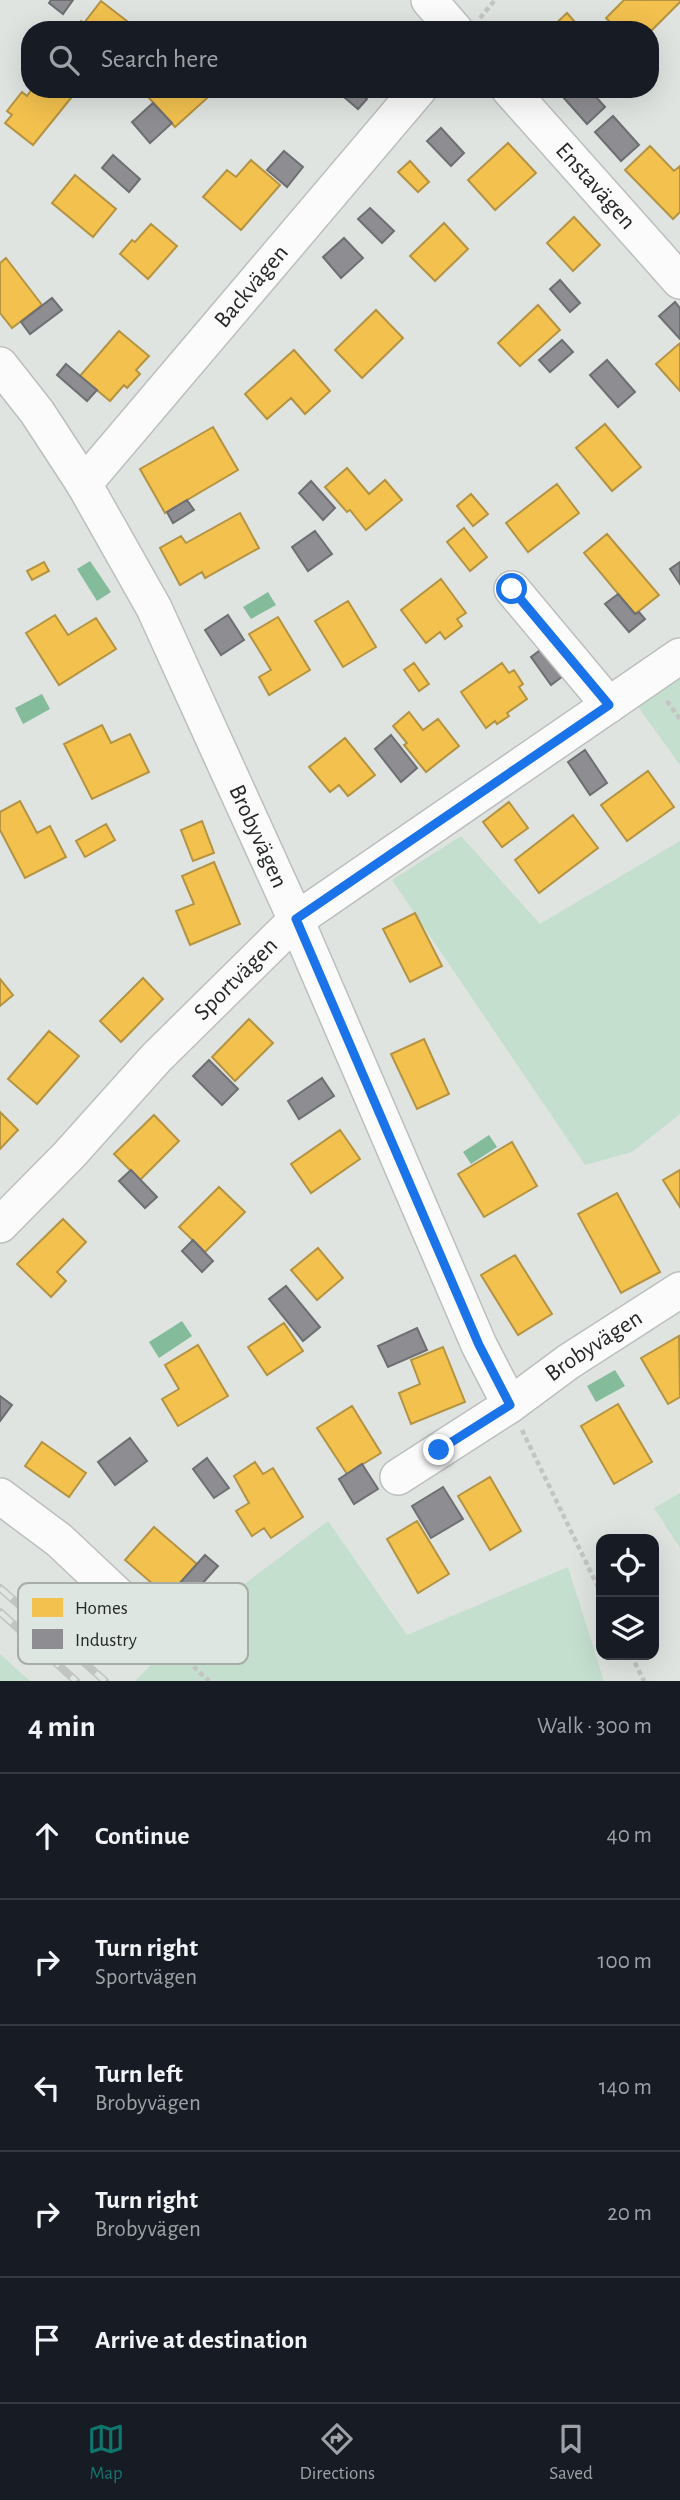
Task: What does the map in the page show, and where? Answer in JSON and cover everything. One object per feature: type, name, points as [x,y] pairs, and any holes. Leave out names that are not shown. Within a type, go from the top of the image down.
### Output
[{"type":"street","points":[[429,0],[448,21]]},
{"type":"street","name":"Backvägen","points":[[84,484],[411,98]]},
{"type":"street","name":"Enstavägen","points":[[517,98],[680,281]]},
{"type":"street","name":"Brobyvägen","points":[[0,365],[37,412],[84,484],[154,608],[296,919],[479,1345],[510,1405]]},
{"type":"street","points":[[512,589],[609,705]]},
{"type":"street","name":"Sportvägen","points":[[0,1225],[69,1155],[156,1058],[296,919],[680,656]]},
{"type":"street","name":"Brobyvägen","points":[[398,1477],[680,1290]]},
{"type":"street","points":[[0,1496],[59,1540],[105,1583]]},
{"type":"path","points":[[510,1405],[596,1583]]},
{"type":"path","points":[[634,1660],[644,1681]]},
{"type":"path","points":[[191,1664],[209,1681]]},
{"type":"shaded area","points":[[90,561],[111,592],[97,601],[77,569]]},
{"type":"shaded area","points":[[268,592],[276,605],[251,619],[243,607]]},
{"type":"shaded area","points":[[680,670],[680,765],[636,704]]},
{"type":"shaded area","points":[[42,694],[50,709],[23,724],[15,708]]},
{"type":"shaded area","points":[[461,836],[540,924],[680,841],[680,1114],[632,1152],[585,1165],[392,880]]},
{"type":"shaded area","points":[[489,1135],[497,1147],[471,1164],[463,1152]]},
{"type":"shaded area","points":[[182,1321],[192,1336],[159,1358],[149,1342]]},
{"type":"shaded area","points":[[615,1370],[625,1386],[596,1402],[587,1386]]},
{"type":"shaded area","points":[[680,1493],[680,1548],[654,1508]]},
{"type":"shaded area","points":[[328,1521],[407,1635],[568,1567],[604,1681],[135,1681],[151,1664],[248,1664],[248,1583],[246,1583]]},
{"type":"shaded area","points":[[0,1654],[30,1681],[0,1681]]},
{"type":"building: Homes","points":[[624,0],[680,0],[659,23],[609,21],[606,18]]},
{"type":"building: Homes","points":[[101,1],[127,21],[86,21]]},
{"type":"building: Homes","points":[[567,13],[574,21],[559,21]]},
{"type":"building: Homes","points":[[21,93],[21,98],[71,98],[33,145],[5,123],[12,115],[7,111]]},
{"type":"building: Homes","points":[[149,98],[207,98],[175,127]]},
{"type":"building: Homes","points":[[508,143],[536,173],[495,210],[468,180]]},
{"type":"building: Homes","points":[[650,146],[674,171],[680,166],[680,212],[673,219],[625,170]]},
{"type":"building: Homes","points":[[251,160],[280,185],[241,230],[203,197],[227,170],[236,177]]},
{"type":"building: Homes","points":[[410,161],[429,182],[418,192],[398,172]]},
{"type":"building: Homes","points":[[75,175],[116,209],[93,237],[52,203]]},
{"type":"building: Homes","points":[[574,217],[600,245],[573,271],[547,243]]},
{"type":"building: Homes","points":[[444,223],[468,249],[435,281],[410,256]]},
{"type":"building: Homes","points":[[151,224],[177,246],[148,279],[120,254]]},
{"type":"building: Homes","points":[[6,258],[42,305],[12,328],[0,313],[0,263]]},
{"type":"building: Homes","points":[[538,305],[560,330],[520,366],[498,343]]},
{"type":"building: Homes","points":[[376,310],[403,338],[362,378],[335,350]]},
{"type":"building: Homes","points":[[119,331],[149,356],[136,370],[140,374],[127,388],[124,385],[110,401],[80,376]]},
{"type":"building: Homes","points":[[680,343],[680,391],[656,364]]},
{"type":"building: Homes","points":[[294,350],[330,391],[305,414],[291,398],[267,419],[245,394]]},
{"type":"building: Homes","points":[[605,424],[641,467],[612,491],[576,448]]},
{"type":"building: Homes","points":[[213,427],[238,470],[165,513],[140,469]]},
{"type":"building: Homes","points":[[347,468],[369,494],[385,480],[402,500],[366,530],[350,510],[347,512],[325,487]]},
{"type":"building: Homes","points":[[557,484],[579,513],[528,552],[506,523]]},
{"type":"building: Homes","points":[[471,494],[488,514],[473,526],[457,506]]},
{"type":"building: Homes","points":[[240,513],[259,548],[205,578],[202,572],[180,585],[160,548],[181,536],[186,543]]},
{"type":"building: Homes","points":[[464,528],[487,557],[470,571],[447,542]]},
{"type":"building: Homes","points":[[607,534],[659,595],[635,614],[584,553]]},
{"type":"building: Homes","points":[[44,562],[49,571],[32,580],[27,571]]},
{"type":"building: Homes","points":[[441,579],[466,613],[457,619],[462,626],[445,639],[440,632],[426,643],[401,610]]},
{"type":"building: Homes","points":[[348,601],[376,647],[343,667],[315,621]]},
{"type":"building: Homes","points":[[55,615],[68,635],[96,618],[116,649],[59,685],[26,633]]},
{"type":"building: Homes","points":[[278,617],[310,670],[269,695],[259,677],[271,670],[249,634]]},
{"type":"building: Homes","points":[[414,663],[429,684],[419,691],[404,670]]},
{"type":"building: Homes","points":[[502,663],[509,673],[514,670],[523,684],[519,687],[527,699],[507,713],[509,716],[486,728],[461,692]]},
{"type":"building: Homes","points":[[409,712],[423,730],[438,719],[459,746],[426,772],[404,745],[407,743],[393,726]]},
{"type":"building: Homes","points":[[102,725],[111,743],[130,734],[149,772],[92,799],[64,744]]},
{"type":"building: Homes","points":[[345,738],[375,775],[348,796],[339,785],[330,792],[309,767]]},
{"type":"building: Homes","points":[[648,771],[674,807],[627,841],[601,805]]},
{"type":"building: Homes","points":[[20,801],[37,833],[50,826],[66,857],[25,878],[0,830],[0,812]]},
{"type":"building: Homes","points":[[509,802],[528,828],[502,847],[483,822]]},
{"type":"building: Homes","points":[[573,815],[598,848],[539,893],[515,860]]},
{"type":"building: Homes","points":[[202,821],[214,853],[193,861],[181,830]]},
{"type":"building: Homes","points":[[106,824],[115,840],[85,857],[76,841]]},
{"type":"building: Homes","points":[[214,862],[240,924],[190,945],[176,911],[194,904],[182,876]]},
{"type":"building: Homes","points":[[415,913],[442,966],[410,982],[383,929]]},
{"type":"building: Homes","points":[[143,978],[163,999],[121,1042],[100,1021]]},
{"type":"building: Homes","points":[[0,979],[13,995],[0,1006]]},
{"type":"building: Homes","points":[[249,1019],[273,1043],[235,1081],[212,1057]]},
{"type":"building: Homes","points":[[49,1031],[79,1056],[37,1104],[8,1079]]},
{"type":"building: Homes","points":[[424,1039],[449,1094],[417,1109],[391,1054]]},
{"type":"building: Homes","points":[[0,1112],[18,1130],[0,1149]]},
{"type":"building: Homes","points":[[154,1115],[179,1141],[140,1180],[114,1154]]},
{"type":"building: Homes","points":[[340,1130],[360,1159],[311,1193],[291,1164]]},
{"type":"building: Homes","points":[[512,1142],[537,1186],[484,1217],[458,1174]]},
{"type":"building: Homes","points":[[680,1170],[680,1207],[663,1180]]},
{"type":"building: Homes","points":[[219,1187],[245,1212],[205,1252],[179,1227]]},
{"type":"building: Homes","points":[[617,1193],[660,1272],[621,1293],[578,1214]]},
{"type":"building: Homes","points":[[63,1219],[86,1242],[57,1272],[66,1281],[51,1297],[17,1264]]},
{"type":"building: Homes","points":[[318,1248],[343,1278],[317,1300],[291,1270]]},
{"type":"building: Homes","points":[[515,1255],[552,1314],[518,1335],[481,1275]]},
{"type":"building: Homes","points":[[284,1323],[303,1351],[267,1375],[248,1347]]},
{"type":"building: Homes","points":[[679,1336],[680,1397],[668,1404],[641,1358]]},
{"type":"building: Homes","points":[[198,1345],[228,1396],[178,1426],[162,1399],[179,1389],[165,1365]]},
{"type":"building: Homes","points":[[443,1347],[465,1402],[411,1424],[399,1393],[420,1384],[411,1360]]},
{"type":"building: Homes","points":[[618,1404],[652,1462],[614,1484],[581,1426]]},
{"type":"building: Homes","points":[[352,1406],[381,1453],[347,1474],[317,1428]]},
{"type":"building: Homes","points":[[42,1442],[86,1473],[69,1497],[25,1466]]},
{"type":"building: Homes","points":[[255,1462],[263,1474],[273,1468],[303,1517],[271,1538],[264,1528],[252,1536],[236,1511],[249,1503],[234,1476]]},
{"type":"building: Homes","points":[[490,1477],[521,1531],[490,1550],[458,1496]]},
{"type":"building: Homes","points":[[417,1521],[449,1574],[418,1593],[387,1539]]},
{"type":"building: Homes","points":[[154,1527],[197,1564],[180,1583],[152,1583],[125,1560]]},
{"type":"building: Industry","points":[[51,0],[73,0],[63,14],[49,3]]},
{"type":"building: Industry","points":[[345,98],[366,98],[358,109]]},
{"type":"building: Industry","points":[[564,98],[597,98],[605,107],[587,124]]},
{"type":"building: Industry","points":[[153,103],[172,123],[150,143],[132,122]]},
{"type":"building: Industry","points":[[613,116],[639,145],[621,161],[595,132]]},
{"type":"building: Industry","points":[[441,128],[464,153],[451,166],[427,141]]},
{"type":"building: Industry","points":[[284,151],[303,167],[287,187],[267,170]]},
{"type":"building: Industry","points":[[113,155],[140,179],[129,192],[102,168]]},
{"type":"building: Industry","points":[[370,208],[394,231],[382,243],[358,219]]},
{"type":"building: Industry","points":[[344,238],[363,258],[341,278],[323,257]]},
{"type":"building: Industry","points":[[560,280],[580,303],[570,312],[550,289]]},
{"type":"building: Industry","points":[[52,298],[62,310],[30,334],[21,322]]},
{"type":"building: Industry","points":[[675,302],[680,308],[680,339],[659,316]]},
{"type":"building: Industry","points":[[562,340],[573,352],[550,372],[539,360]]},
{"type":"building: Industry","points":[[607,360],[635,392],[618,407],[590,375]]},
{"type":"building: Industry","points":[[66,364],[97,390],[87,401],[57,375]]},
{"type":"building: Industry","points":[[311,481],[335,508],[323,520],[299,493]]},
{"type":"building: Industry","points":[[187,500],[194,510],[173,523],[167,512]]},
{"type":"building: Industry","points":[[315,531],[332,554],[308,571],[292,547]]},
{"type":"building: Industry","points":[[680,562],[680,584],[670,569]]},
{"type":"building: Industry","points":[[618,594],[635,614],[639,612],[645,619],[629,632],[605,604]]},
{"type":"building: Industry","points":[[228,615],[244,640],[221,655],[205,630]]},
{"type":"building: Industry","points":[[543,648],[563,676],[551,685],[531,657]]},
{"type":"building: Industry","points":[[391,735],[417,768],[401,782],[375,749]]},
{"type":"building: Industry","points":[[585,750],[607,783],[590,795],[568,762]]},
{"type":"building: Industry","points":[[209,1060],[238,1089],[222,1105],[193,1076]]},
{"type":"building: Industry","points":[[322,1078],[334,1096],[299,1119],[288,1101]]},
{"type":"building: Industry","points":[[131,1170],[157,1197],[145,1208],[119,1181]]},
{"type":"building: Industry","points":[[193,1240],[213,1261],[202,1272],[182,1251]]},
{"type":"building: Industry","points":[[286,1286],[320,1327],[303,1341],[269,1299]]},
{"type":"building: Industry","points":[[417,1328],[427,1350],[388,1367],[378,1346]]},
{"type":"building: Industry","points":[[0,1396],[12,1405],[0,1421]]},
{"type":"building: Industry","points":[[130,1438],[147,1461],[115,1485],[98,1462]]},
{"type":"building: Industry","points":[[207,1458],[229,1488],[214,1498],[193,1469]]},
{"type":"building: Industry","points":[[362,1464],[378,1489],[354,1504],[339,1479]]},
{"type":"building: Industry","points":[[443,1487],[463,1519],[431,1538],[412,1506]]},
{"type":"building: Industry","points":[[205,1555],[218,1566],[203,1583],[180,1583]]},
{"type":"railway","points":[[0,1588],[18,1604]]},
{"type":"railway","points":[[0,1612],[18,1628]]},
{"type":"railway","points":[[57,1664],[76,1681]]},
{"type":"railway","points":[[86,1664],[105,1681]]},
{"type":"route","points":[[439,1450],[510,1405],[479,1345],[296,919],[609,705],[512,589]]}]
